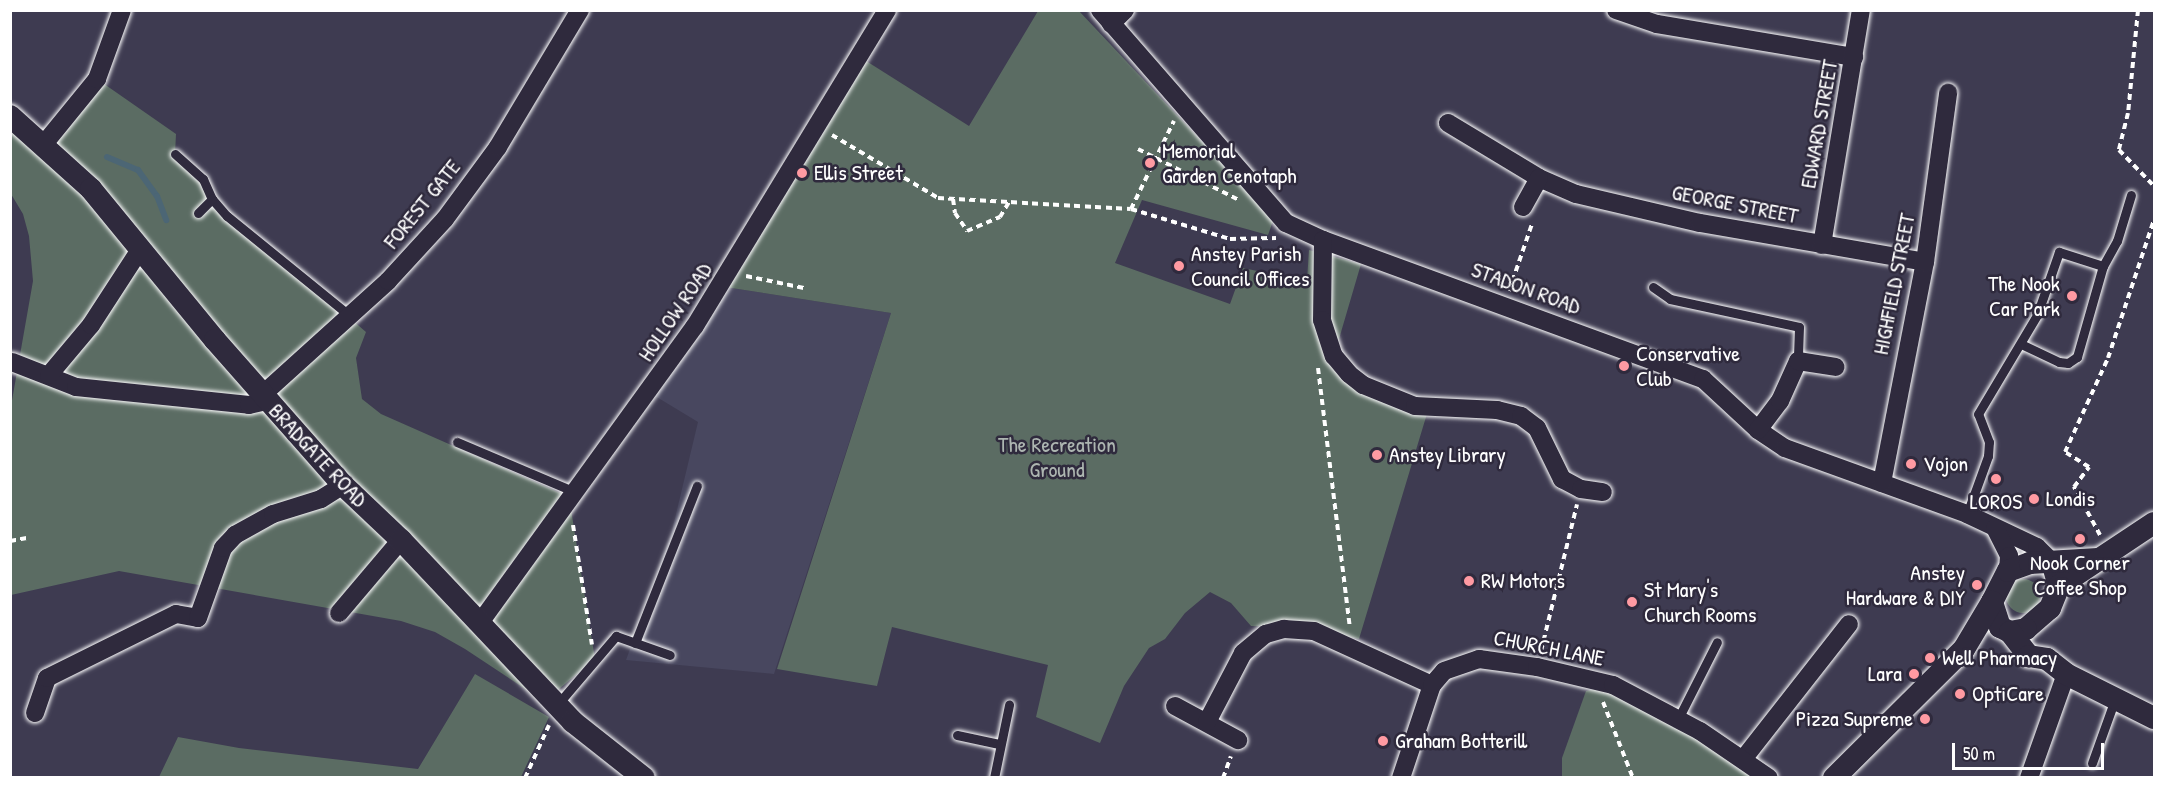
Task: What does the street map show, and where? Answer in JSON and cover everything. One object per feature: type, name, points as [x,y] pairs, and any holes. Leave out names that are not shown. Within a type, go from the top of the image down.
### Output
[{"type":"street","points":[[44,144],[97,79],[122,10]]},
{"type":"street","name":"FOREST GATE","points":[[264,398],[350,316],[445,219],[498,147],[580,10]]},
{"type":"street","name":"HOLLOW ROAD","points":[[479,624],[571,494],[660,378],[730,273],[887,10]]},
{"type":"street","points":[[1105,17],[1125,10]]},
{"type":"street","points":[[1616,10],[1657,24],[1854,57]]},
{"type":"street","name":"EDWARD STREET","points":[[1822,245],[1861,10]]},
{"type":"street","name":"STADON ROAD","points":[[1105,17],[1286,223],[1319,238],[1703,379],[1758,430],[1807,457],[1967,514],[2037,547],[2052,562]]},
{"type":"street","name":"HIGHFIELD STREET","points":[[1882,483],[1925,262],[1948,93]]},
{"type":"street","name":"BRADGATE ROAD","points":[[10,116],[44,144],[91,189],[264,398],[343,485],[401,540],[557,705],[644,777]]},
{"type":"street","name":"GEORGE STREET","points":[[1448,123],[1539,178],[1575,194],[1700,224],[1925,262]]},
{"type":"street","points":[[1523,207],[1539,178]]},
{"type":"street","points":[[1319,238],[1322,320],[1334,356],[1349,374],[1364,386],[1415,406],[1497,410],[1521,416],[1537,428],[1562,479],[1581,489],[1603,492]]},
{"type":"street","points":[[49,375],[55,363],[91,325],[141,248]]},
{"type":"street","points":[[1758,430],[1780,401],[1798,361],[1836,367]]},
{"type":"street","points":[[11,362],[76,387],[249,405],[264,398]]},
{"type":"street","points":[[35,713],[47,678],[176,614],[198,618],[223,548],[236,535],[273,514],[321,499],[343,485]]},
{"type":"street","points":[[1964,649],[2009,632],[2026,629],[2040,620],[2059,586],[2154,523]]},
{"type":"street","points":[[1834,777],[1964,649],[2008,571],[2009,556],[1995,528]]},
{"type":"street","points":[[339,613],[401,540]]},
{"type":"street","points":[[2008,571],[2030,562],[2097,561]]},
{"type":"street","points":[[2052,562],[2059,586]]},
{"type":"street","points":[[1992,602],[1996,621],[2009,632],[2029,656],[2047,659],[2066,674],[2154,718]]},
{"type":"street","points":[[2040,620],[2047,659]]},
{"type":"street","points":[[1744,758],[1849,624]]},
{"type":"street","points":[[1207,722],[1243,653],[1266,634],[1300,628],[1353,649],[1407,677],[1431,685],[1401,777]]},
{"type":"street","name":"CHURCH LANE","points":[[1431,685],[1444,671],[1479,659],[1537,667],[1613,685],[1678,719],[1744,758],[1769,777]]},
{"type":"street","points":[[2029,777],[2066,674]]},
{"type":"street","points":[[1175,706],[1238,740]]},
{"type":"lane","points":[[175,154],[203,179],[212,199],[270,253],[350,316]]},
{"type":"lane","points":[[2021,344],[2059,362],[2068,363],[2077,357],[2103,266],[2117,241],[2131,195]]},
{"type":"lane","points":[[198,213],[212,199]]},
{"type":"lane","points":[[1967,514],[1988,456],[1989,442],[1978,414],[2037,315],[2059,252],[2103,266]]},
{"type":"lane","points":[[1653,287],[1670,299],[1799,327],[1798,361]]},
{"type":"lane","points":[[457,442],[571,494]]},
{"type":"lane","points":[[635,643],[697,486]]},
{"type":"lane","points":[[557,705],[616,636],[670,655]]},
{"type":"lane","points":[[1678,719],[1717,642]]},
{"type":"lane","points":[[2092,762],[2115,699]]},
{"type":"lane","points":[[994,777],[999,744],[1009,705]]},
{"type":"lane","points":[[957,735],[999,744]]},
{"type":"path","points":[[2138,10],[2128,113],[2119,150],[2154,186]]},
{"type":"path","points":[[1131,209],[1177,115]]},
{"type":"path","points":[[816,126],[938,198],[1131,209],[1230,239],[1319,238]]},
{"type":"path","points":[[1138,149],[1245,203]]},
{"type":"path","points":[[954,199],[955,213],[967,231],[1000,217],[1009,202]]},
{"type":"path","points":[[1503,305],[1536,214],[1523,207]]},
{"type":"path","points":[[2097,561],[2074,487],[2090,467],[2065,452],[2108,358],[2154,220]]},
{"type":"path","points":[[730,273],[804,288]]},
{"type":"path","points":[[1317,358],[1353,649]]},
{"type":"path","points":[[1537,667],[1581,489]]},
{"type":"path","points":[[571,494],[595,659]]},
{"type":"path","points":[[10,541],[27,538]]},
{"type":"path","points":[[1595,681],[1633,777]]},
{"type":"path","points":[[525,777],[557,705]]},
{"type":"shaded area","points":[[725,287],[891,313],[774,674],[626,660],[671,535],[698,422],[655,396]]},
{"type":"green space","name":"The Recreation Ground","points":[[1038,11],[1079,11],[1274,218],[1268,235],[1142,200],[1115,263],[1230,304],[1243,268],[1307,281],[1309,250],[1361,264],[1334,356],[1349,374],[1429,407],[1359,639],[1300,628],[1251,626],[1231,603],[1210,592],[1185,613],[1165,639],[1149,648],[1124,686],[1100,743],[1036,717],[1048,665],[892,627],[877,686],[777,669],[891,313],[725,287],[863,59],[969,126]]},
{"type":"green space","points":[[97,79],[176,134],[175,154],[192,166],[212,199],[366,332],[356,358],[362,399],[381,414],[569,497],[595,659],[559,689],[548,704],[435,632],[401,621],[119,571],[11,595],[11,406],[33,281],[29,236],[23,214],[11,194],[10,124],[44,144]]},
{"type":"green space","points":[[2023,579],[2035,584],[2040,596],[2035,608],[2023,613],[2011,608],[2006,596],[2011,584]]},
{"type":"green space","points":[[475,674],[549,717],[521,777],[159,777],[178,737],[239,748],[418,769]]},
{"type":"green space","points":[[1613,685],[1643,701],[1756,778],[1562,778],[1562,758],[1586,691]]},
{"type":"waterway","points":[[107,157],[138,170],[157,196],[166,220]]},
{"type":"place","name":"Memorial Garden Cenotaph","points":[[1150,163]]},
{"type":"place","name":"Ellis Street","points":[[802,173]]},
{"type":"place","name":"Anstey Parish Council Offices","points":[[1179,266]]},
{"type":"place","name":"The Nook Car Park","points":[[2072,296]]},
{"type":"place","name":"Conservative Club","points":[[1624,366]]},
{"type":"place","name":"Anstey Library","points":[[1377,455]]},
{"type":"place","name":"Vojon","points":[[1911,464]]},
{"type":"place","name":"LOROS","points":[[1996,479]]},
{"type":"place","name":"Londis","points":[[2034,499]]},
{"type":"place","name":"Nook Corner Coffee Shop","points":[[2080,539]]},
{"type":"place","name":"RW Motors","points":[[1469,581]]},
{"type":"place","name":"Anstey Hardware & DIY","points":[[1977,585]]},
{"type":"place","name":"St Mary's Church Rooms","points":[[1632,602]]},
{"type":"place","name":"Well Pharmacy","points":[[1930,658]]},
{"type":"place","name":"Lara","points":[[1914,674]]},
{"type":"place","name":"OptiCare","points":[[1960,694]]},
{"type":"place","name":"Pizza Supreme","points":[[1925,719]]},
{"type":"place","name":"Graham Botterill","points":[[1383,741]]}]
